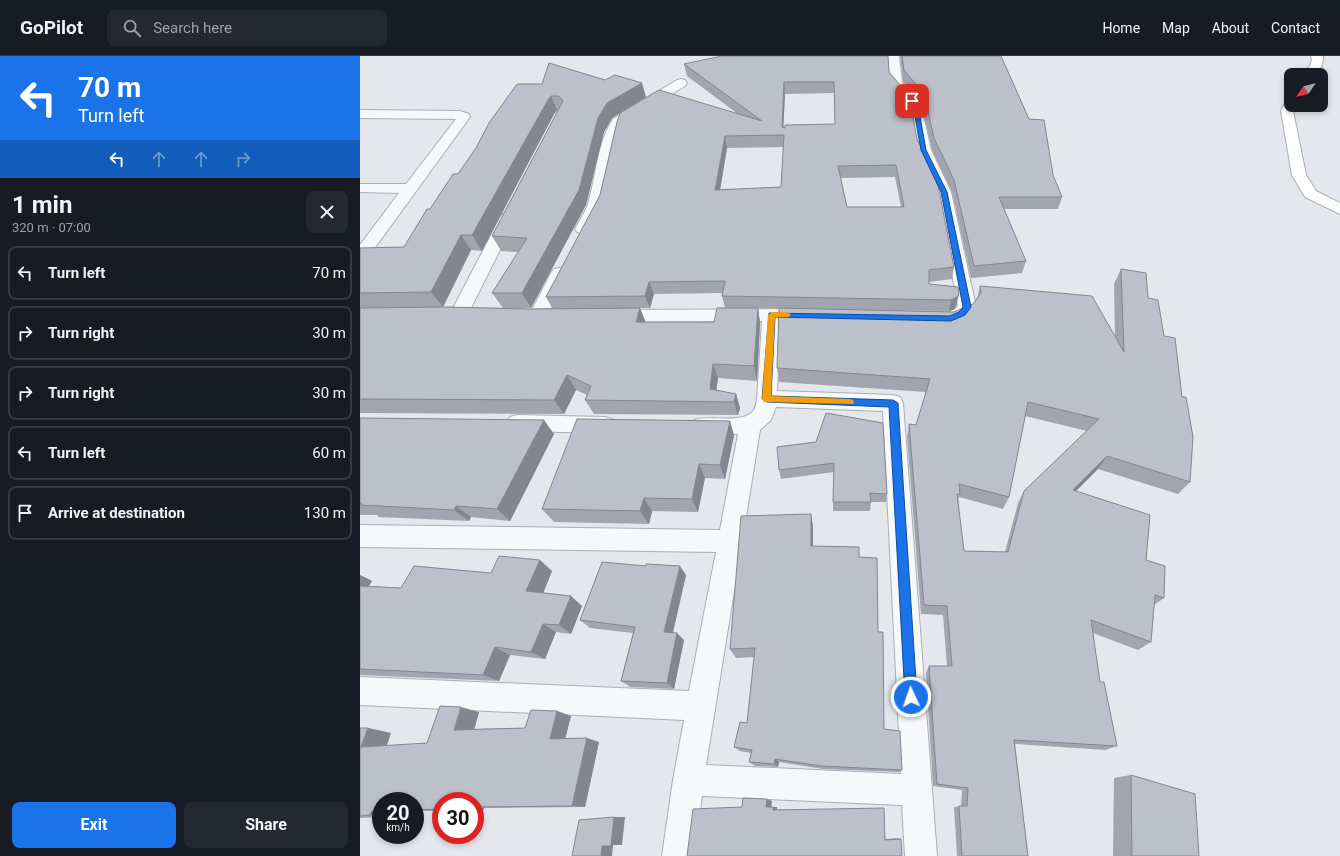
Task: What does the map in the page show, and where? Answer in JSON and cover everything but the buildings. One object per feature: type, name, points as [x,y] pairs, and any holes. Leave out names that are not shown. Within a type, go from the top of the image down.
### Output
[{"type":"street","points":[[893,56],[896,83],[915,106],[924,150],[944,192],[967,307],[962,314],[951,319],[926,318]]},
{"type":"street","points":[[1315,68],[1318,59],[1317,56]]},
{"type":"street","points":[[577,240],[595,206],[612,134],[618,122],[681,83]]},
{"type":"street","points":[[1288,112],[1299,175],[1310,194],[1340,210]]},
{"type":"street","points":[[360,114],[464,117],[360,256]]},
{"type":"street","points":[[360,188],[410,189]]},
{"type":"street","points":[[459,314],[517,200]]},
{"type":"street","points":[[538,316],[567,261]]},
{"type":"street","points":[[678,856],[688,780],[750,426],[764,414],[767,399],[772,315]]},
{"type":"street","points":[[600,316],[826,316]]},
{"type":"street","points":[[767,399],[893,403],[921,856]]},
{"type":"street","points":[[496,423],[623,425]]},
{"type":"street","points":[[679,425],[750,426]]},
{"type":"street","points":[[360,536],[730,541]]},
{"type":"street","points":[[360,691],[701,706]]},
{"type":"street","points":[[688,780],[916,790]]},
{"type":"slow traffic","points":[[788,315],[772,315],[767,399],[850,402]]},
{"type":"route","points":[[911,697],[893,403],[767,399],[772,315],[919,317],[951,319],[962,314],[967,307],[944,192],[924,150],[915,106],[912,101]]}]
